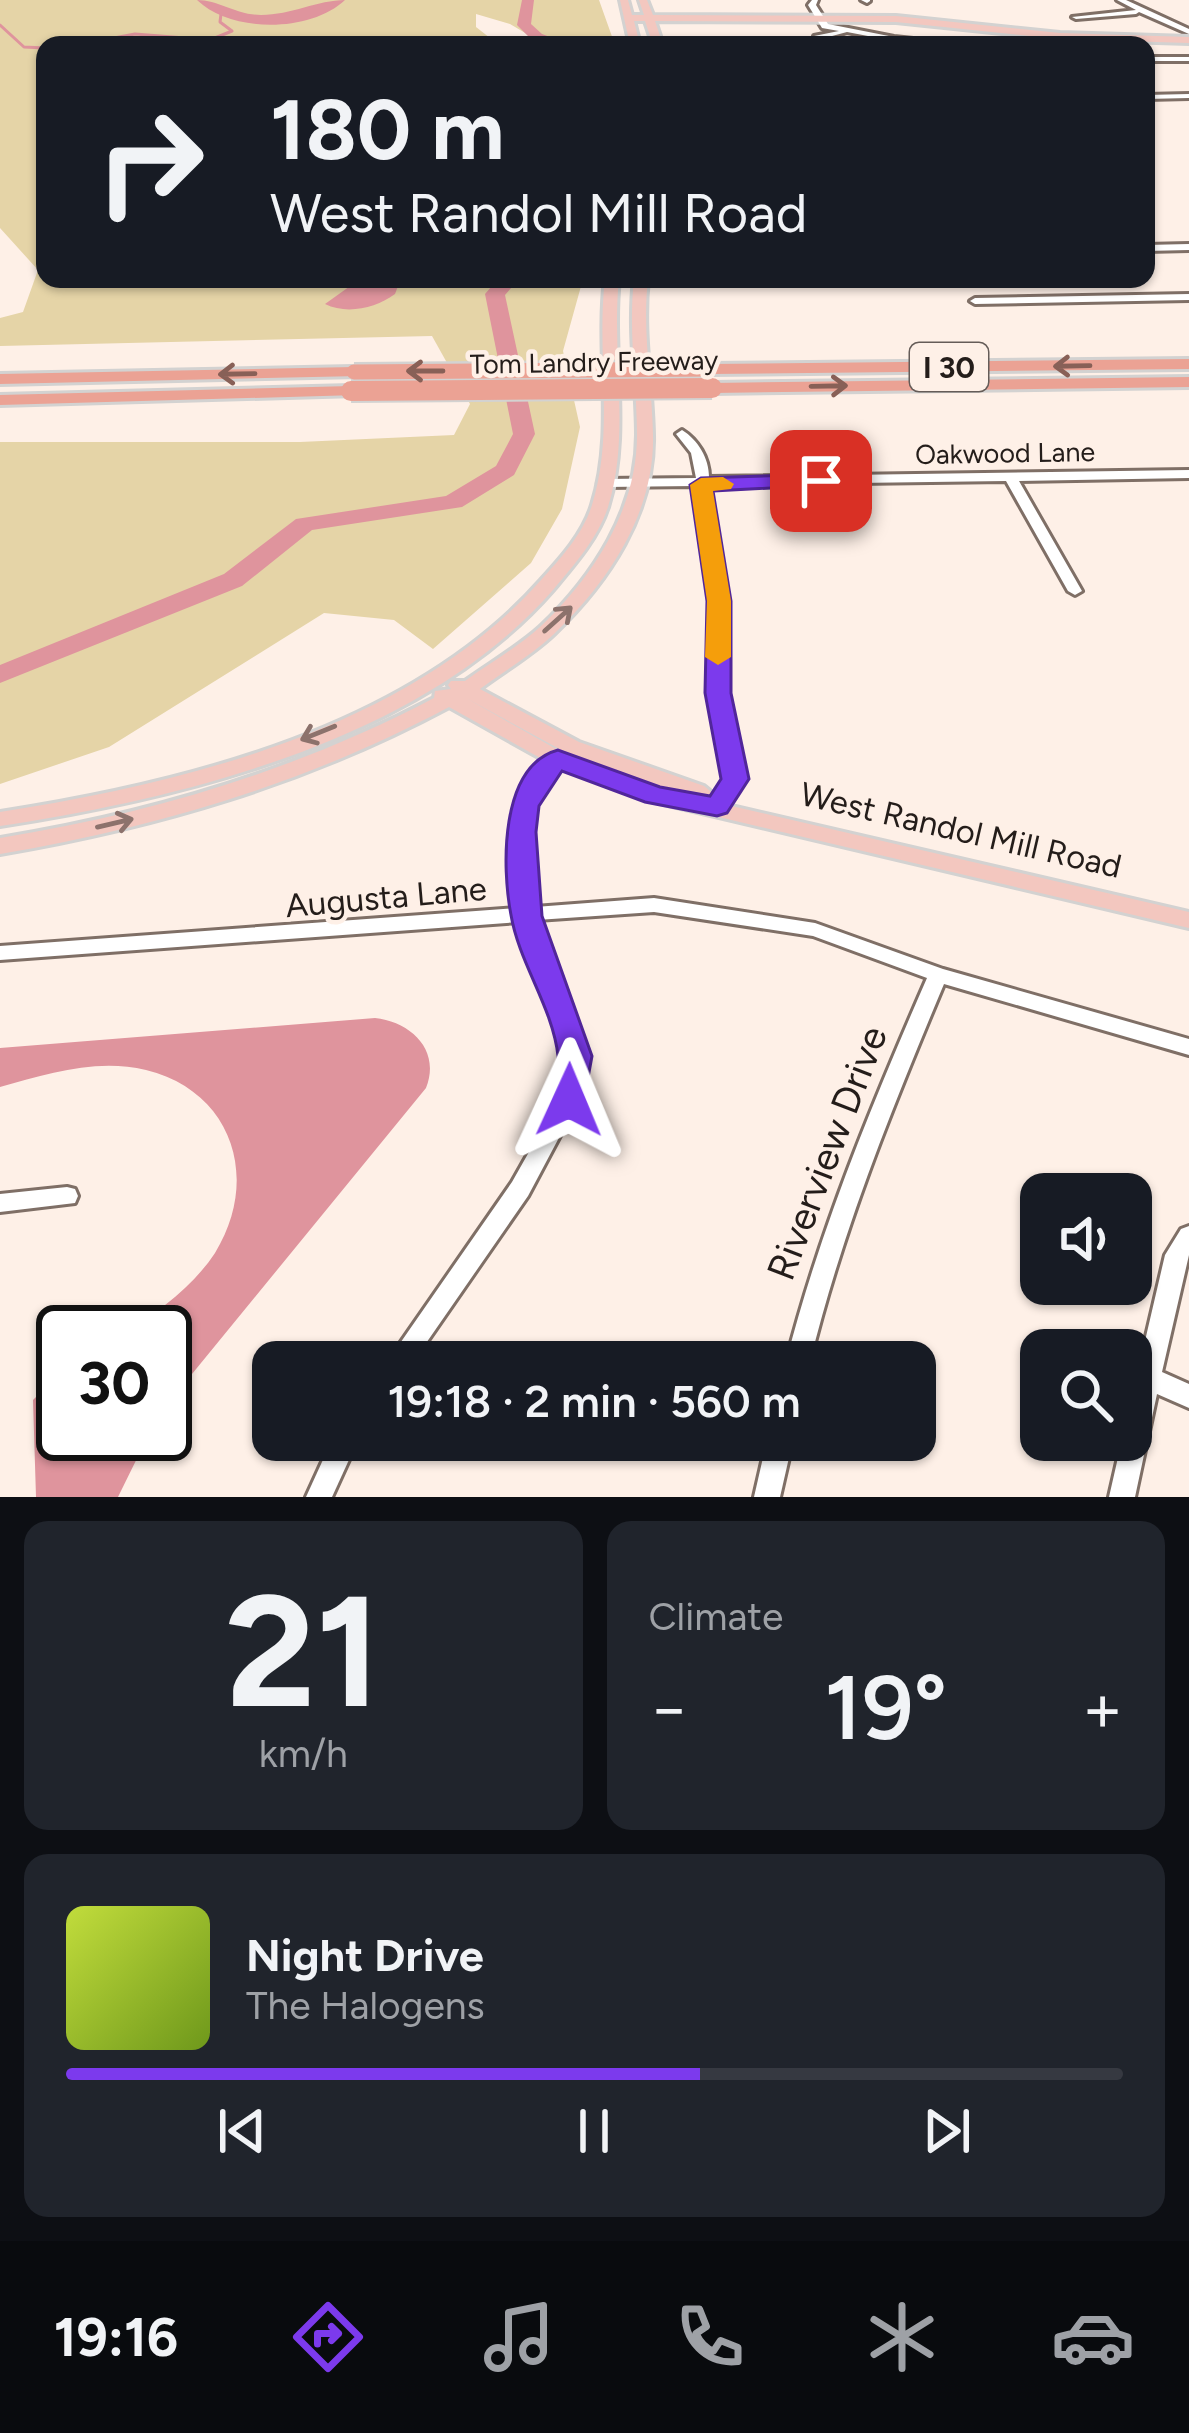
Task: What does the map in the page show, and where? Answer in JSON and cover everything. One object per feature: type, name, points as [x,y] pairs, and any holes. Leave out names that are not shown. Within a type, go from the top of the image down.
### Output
[{"type":"highway","name":"Tom Landry Freeway","points":[[711,379],[1189,364]]},
{"type":"highway","name":"Tom Landry Freeway","points":[[0,379],[1189,382]]},
{"type":"highway","name":"Tom Landry Freeway","points":[[0,400],[353,381]]},
{"type":"main road","points":[[624,0],[633,36]]},
{"type":"main road","points":[[629,21],[820,19],[1150,36]]},
{"type":"main road","points":[[651,22],[679,21]]},
{"type":"main road","points":[[1155,36],[1189,38]]},
{"type":"main road","points":[[0,819],[121,798],[239,765],[433,681],[495,641],[545,594],[600,508],[610,446],[606,336],[611,288]]},
{"type":"main road","points":[[0,846],[190,806],[374,738],[497,670],[592,587],[641,485],[641,288]]},
{"type":"main road","name":"West Randol Mill Road","points":[[433,681],[558,759],[655,795],[1189,920]]},
{"type":"main road","name":"West Randol Mill Road","points":[[456,694],[572,747],[696,791],[717,806]]},
{"type":"street","points":[[815,0],[820,19],[848,31],[890,36]]},
{"type":"street","points":[[1120,0],[1189,38]]},
{"type":"street","points":[[1076,16],[1137,12]]},
{"type":"street","points":[[827,36],[848,31]]},
{"type":"street","points":[[1155,59],[1189,59]]},
{"type":"street","points":[[1155,97],[1189,96]]},
{"type":"street","points":[[1155,248],[1189,247]]},
{"type":"street","points":[[974,301],[1189,297]]},
{"type":"street","points":[[682,434],[702,461],[701,485],[719,601],[718,693],[735,779],[717,806]]},
{"type":"street","points":[[1010,476],[1075,591]]},
{"type":"street","name":"Oakwood Lane","points":[[605,482],[701,485],[1010,476],[1186,478]]},
{"type":"street","points":[[414,1341],[520,1189],[569,1100],[575,1056],[526,916],[521,832],[524,806],[535,784],[558,759]]},
{"type":"street","name":"Augusta Lane","points":[[0,953],[654,905],[815,930],[938,975],[1189,1046]]},
{"type":"street","name":"Riverview Drive","points":[[803,1341],[864,1150],[938,975]]},
{"type":"street","points":[[0,1203],[67,1196]]},
{"type":"street","points":[[1152,1360],[1176,1255],[1189,1236]]},
{"type":"street","points":[[1152,1380],[1189,1396]]},
{"type":"street","points":[[319,1497],[335,1461]]},
{"type":"street","points":[[767,1497],[775,1461]]},
{"type":"street","points":[[1122,1497],[1130,1461]]},
{"type":"shaded area","points":[[0,0],[599,0],[612,36],[530,36],[476,14],[476,27],[488,36],[36,36],[36,268],[0,228]]},
{"type":"shaded area","points":[[36,276],[36,288],[580,288],[563,351],[580,427],[562,509],[531,563],[433,649],[394,620],[324,613],[109,747],[0,784],[0,442],[300,442],[454,435],[470,404],[432,336],[0,346],[0,318],[23,312]]},
{"type":"shaded area","points":[[347,288],[397,288],[395,294],[370,306],[343,309],[325,304]]},
{"type":"shaded area","points":[[375,1018],[400,1025],[420,1040],[430,1074],[426,1088],[192,1374],[192,1305],[164,1305],[197,1276],[229,1224],[236,1168],[218,1117],[176,1081],[127,1067],[90,1067],[0,1087],[0,1048]]},
{"type":"shaded area","points":[[36,1397],[36,1461],[136,1461],[118,1497],[36,1497],[33,1400]]},
{"type":"waterway","points":[[203,0],[230,16],[262,19],[316,12],[339,0]]},
{"type":"waterway","points":[[528,0],[524,25],[536,36]]},
{"type":"waterway","points":[[220,36],[232,31],[220,22],[221,14]]},
{"type":"waterway","points":[[0,25],[24,47],[36,48]]},
{"type":"waterway","points":[[124,36],[160,36]]},
{"type":"waterway","points":[[0,675],[233,580],[305,524],[453,502],[506,470],[524,434],[495,294],[501,288]]},
{"type":"slow traffic","points":[[718,657],[719,601],[701,485],[723,484]]},
{"type":"route","points":[[569,1100],[575,1056],[526,916],[524,806],[535,784],[558,759],[655,795],[690,805],[717,806],[735,779],[718,693],[719,601],[701,485],[821,481]]}]
